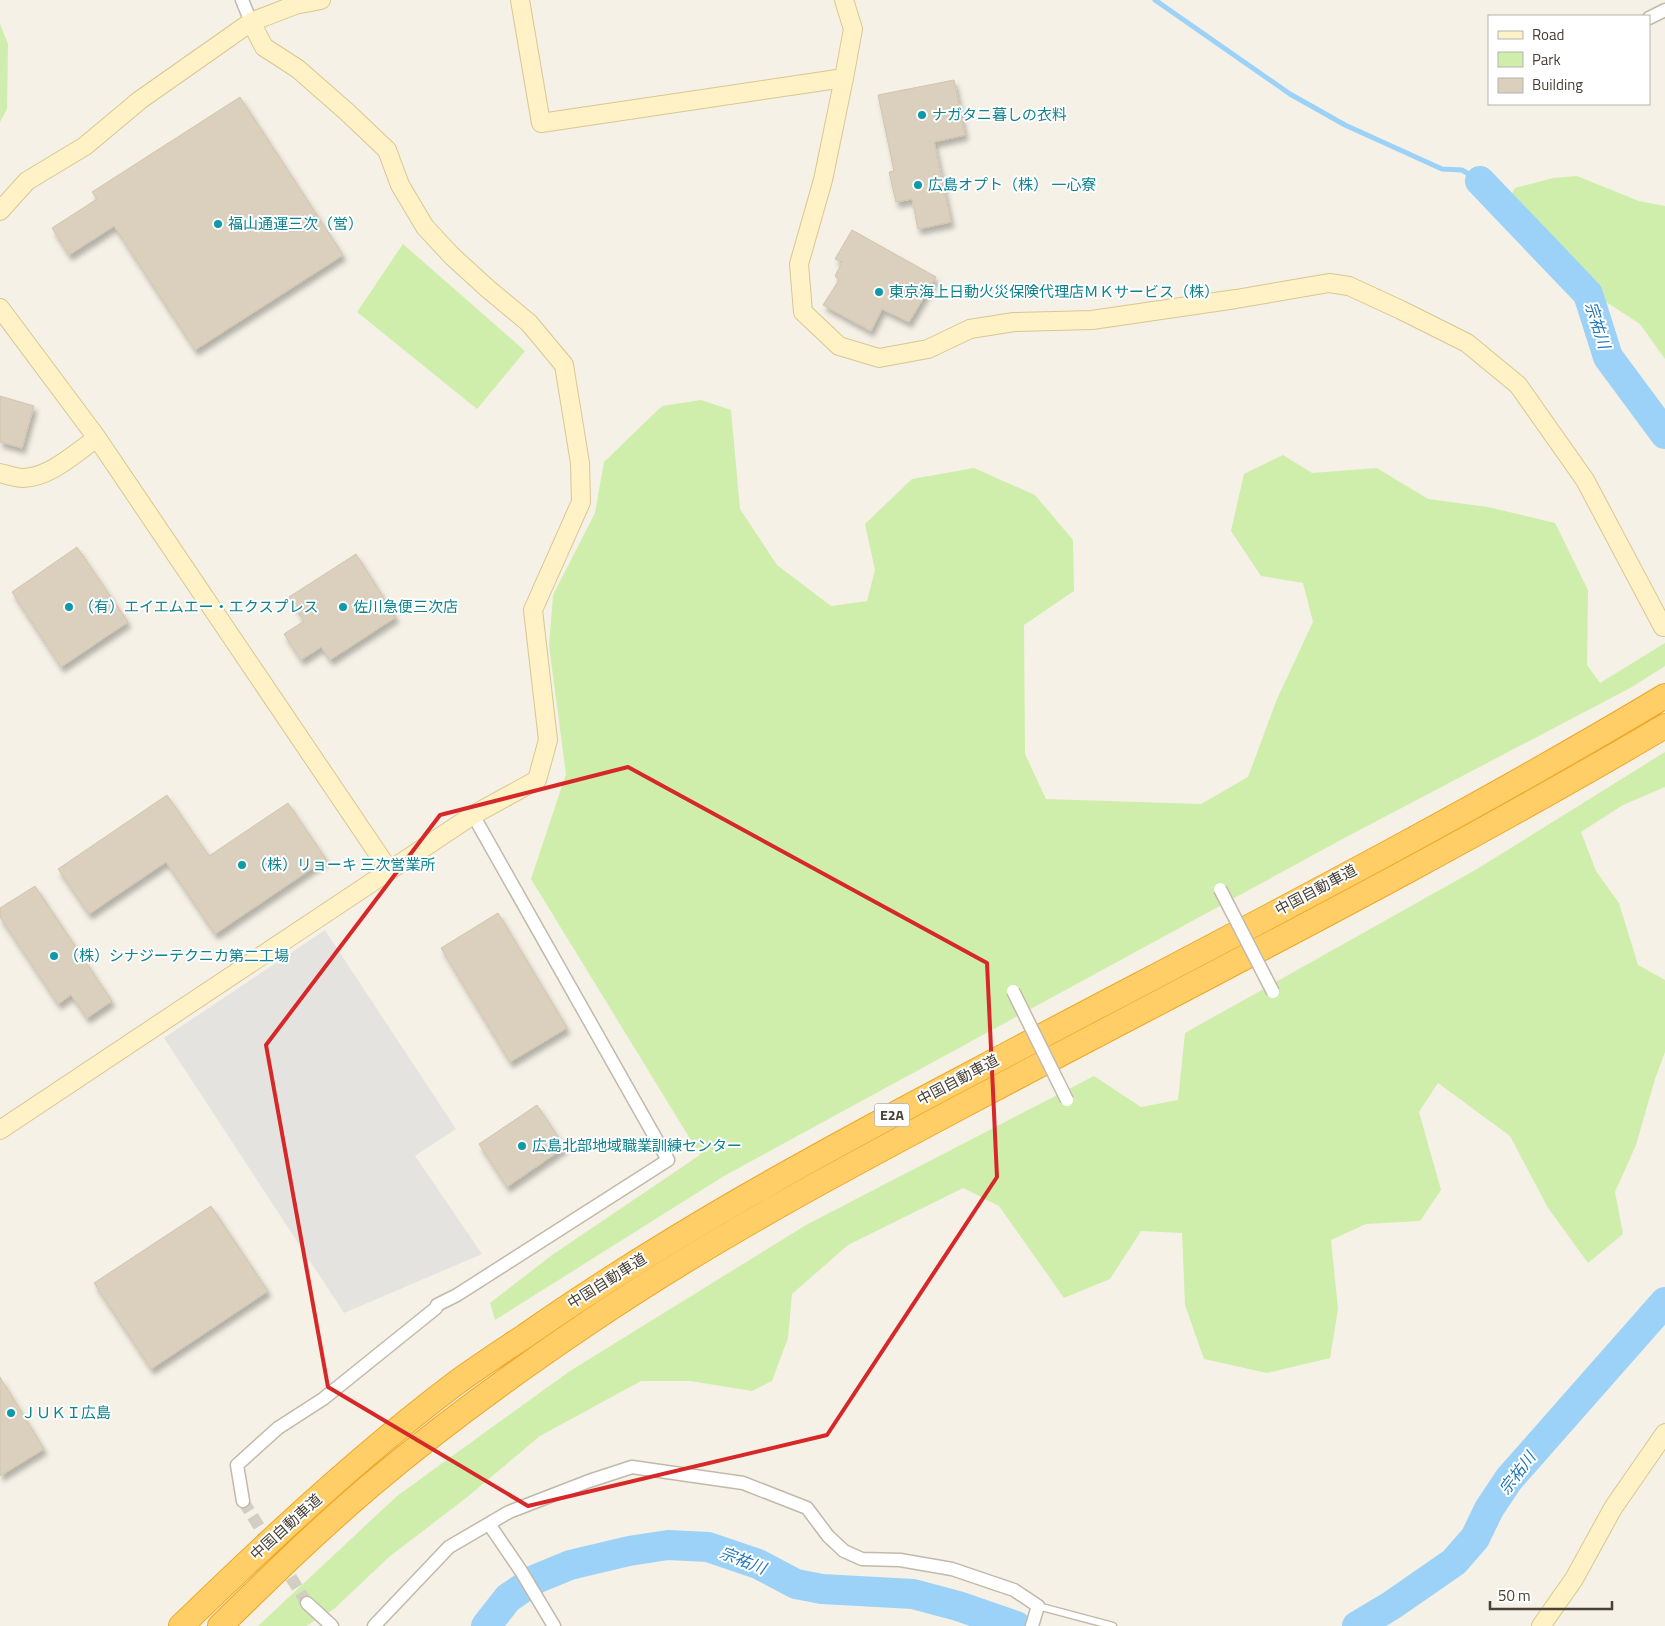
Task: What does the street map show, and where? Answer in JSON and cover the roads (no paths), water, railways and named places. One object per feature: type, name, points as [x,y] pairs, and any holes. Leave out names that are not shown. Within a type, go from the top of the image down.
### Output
[{"type":"highway","name":"中国自動車道","points":[[181,1626],[258,1552],[354,1466],[445,1392],[574,1301],[708,1217],[824,1151],[1441,824],[1665,696]]},
{"type":"highway","name":"中国自動車道","points":[[220,1626],[273,1574],[370,1486],[468,1408],[592,1320],[718,1240],[856,1162],[1453,846],[1665,726]]},
{"type":"street","points":[[0,1130],[473,815],[537,780],[548,740],[533,610],[581,502],[580,463],[564,364],[529,323],[466,269],[425,227],[400,185],[387,150],[347,112],[298,70],[264,47],[242,0]]},
{"type":"street","points":[[0,211],[26,181],[85,146],[140,100],[251,22],[295,5],[321,0]]},
{"type":"street","points":[[520,0],[541,123],[844,78]]},
{"type":"street","points":[[844,0],[853,29],[823,180],[799,264],[803,312],[839,346],[879,358],[928,349],[970,329],[1014,322],[1092,320],[1329,283],[1349,286],[1467,343],[1518,385],[1585,480],[1663,626]]},
{"type":"street","points":[[1650,18],[1665,10]]},
{"type":"street","points":[[0,308],[97,438],[389,870]]},
{"type":"street","points":[[0,474],[22,478],[50,471],[97,438]]},
{"type":"street","points":[[243,1500],[236,1465],[278,1428],[323,1399],[436,1308],[437,1305],[457,1295],[668,1160],[473,815]]},
{"type":"street","points":[[1220,889],[1273,992]]},
{"type":"street","points":[[1013,991],[1067,1100]]},
{"type":"street","points":[[1541,1626],[1574,1579],[1613,1508],[1665,1433]]},
{"type":"street","points":[[374,1626],[450,1547],[509,1512],[589,1481],[632,1468],[743,1483],[807,1508],[828,1536],[844,1551],[862,1559],[900,1560],[952,1569],[1014,1590],[1035,1615]]},
{"type":"street","points":[[489,1524],[521,1571],[554,1626]]},
{"type":"street","points":[[307,1603],[332,1626]]},
{"type":"lane","points":[[1035,1615],[1113,1626]]},
{"type":"waterway","points":[[1155,0],[1290,94],[1345,125],[1442,169],[1462,170],[1480,181]]},
{"type":"waterway","name":"宗祐川","points":[[1480,181],[1588,294],[1608,357],[1665,434]]},
{"type":"waterway","name":"宗祐川","points":[[1357,1626],[1392,1605],[1454,1562],[1475,1538],[1489,1509],[1509,1479],[1665,1302]]},
{"type":"waterway","name":"宗祐川","points":[[486,1626],[508,1598],[536,1579],[570,1565],[629,1551],[668,1545],[708,1547],[758,1564],[796,1584],[822,1589],[913,1594],[958,1606],[1016,1626]]},
{"type":"tunnel","points":[[243,1501],[307,1603]]},
{"type":"place","name":"ナガタニ暮しの衣料","points":[[922,115]]},
{"type":"place","name":"広島オプト（株） 一心寮","points":[[918,185]]},
{"type":"place","name":"福山通運三次（営）","points":[[218,224]]},
{"type":"place","name":"東京海上日動火災保険代理店ＭＫサービス（株）","points":[[879,292]]},
{"type":"place","name":"（有）エイエムエー・エクスプレス","points":[[69,607]]},
{"type":"place","name":"佐川急便三次店","points":[[343,607]]},
{"type":"place","name":"（株）リョーキ 三次営業所","points":[[242,865]]},
{"type":"place","name":"（株）シナジーテクニカ第二工場","points":[[54,956]]},
{"type":"place","name":"広島北部地域職業訓練センター","points":[[522,1146]]},
{"type":"place","name":"ＪＵＫＩ広島","points":[[11,1413]]}]
